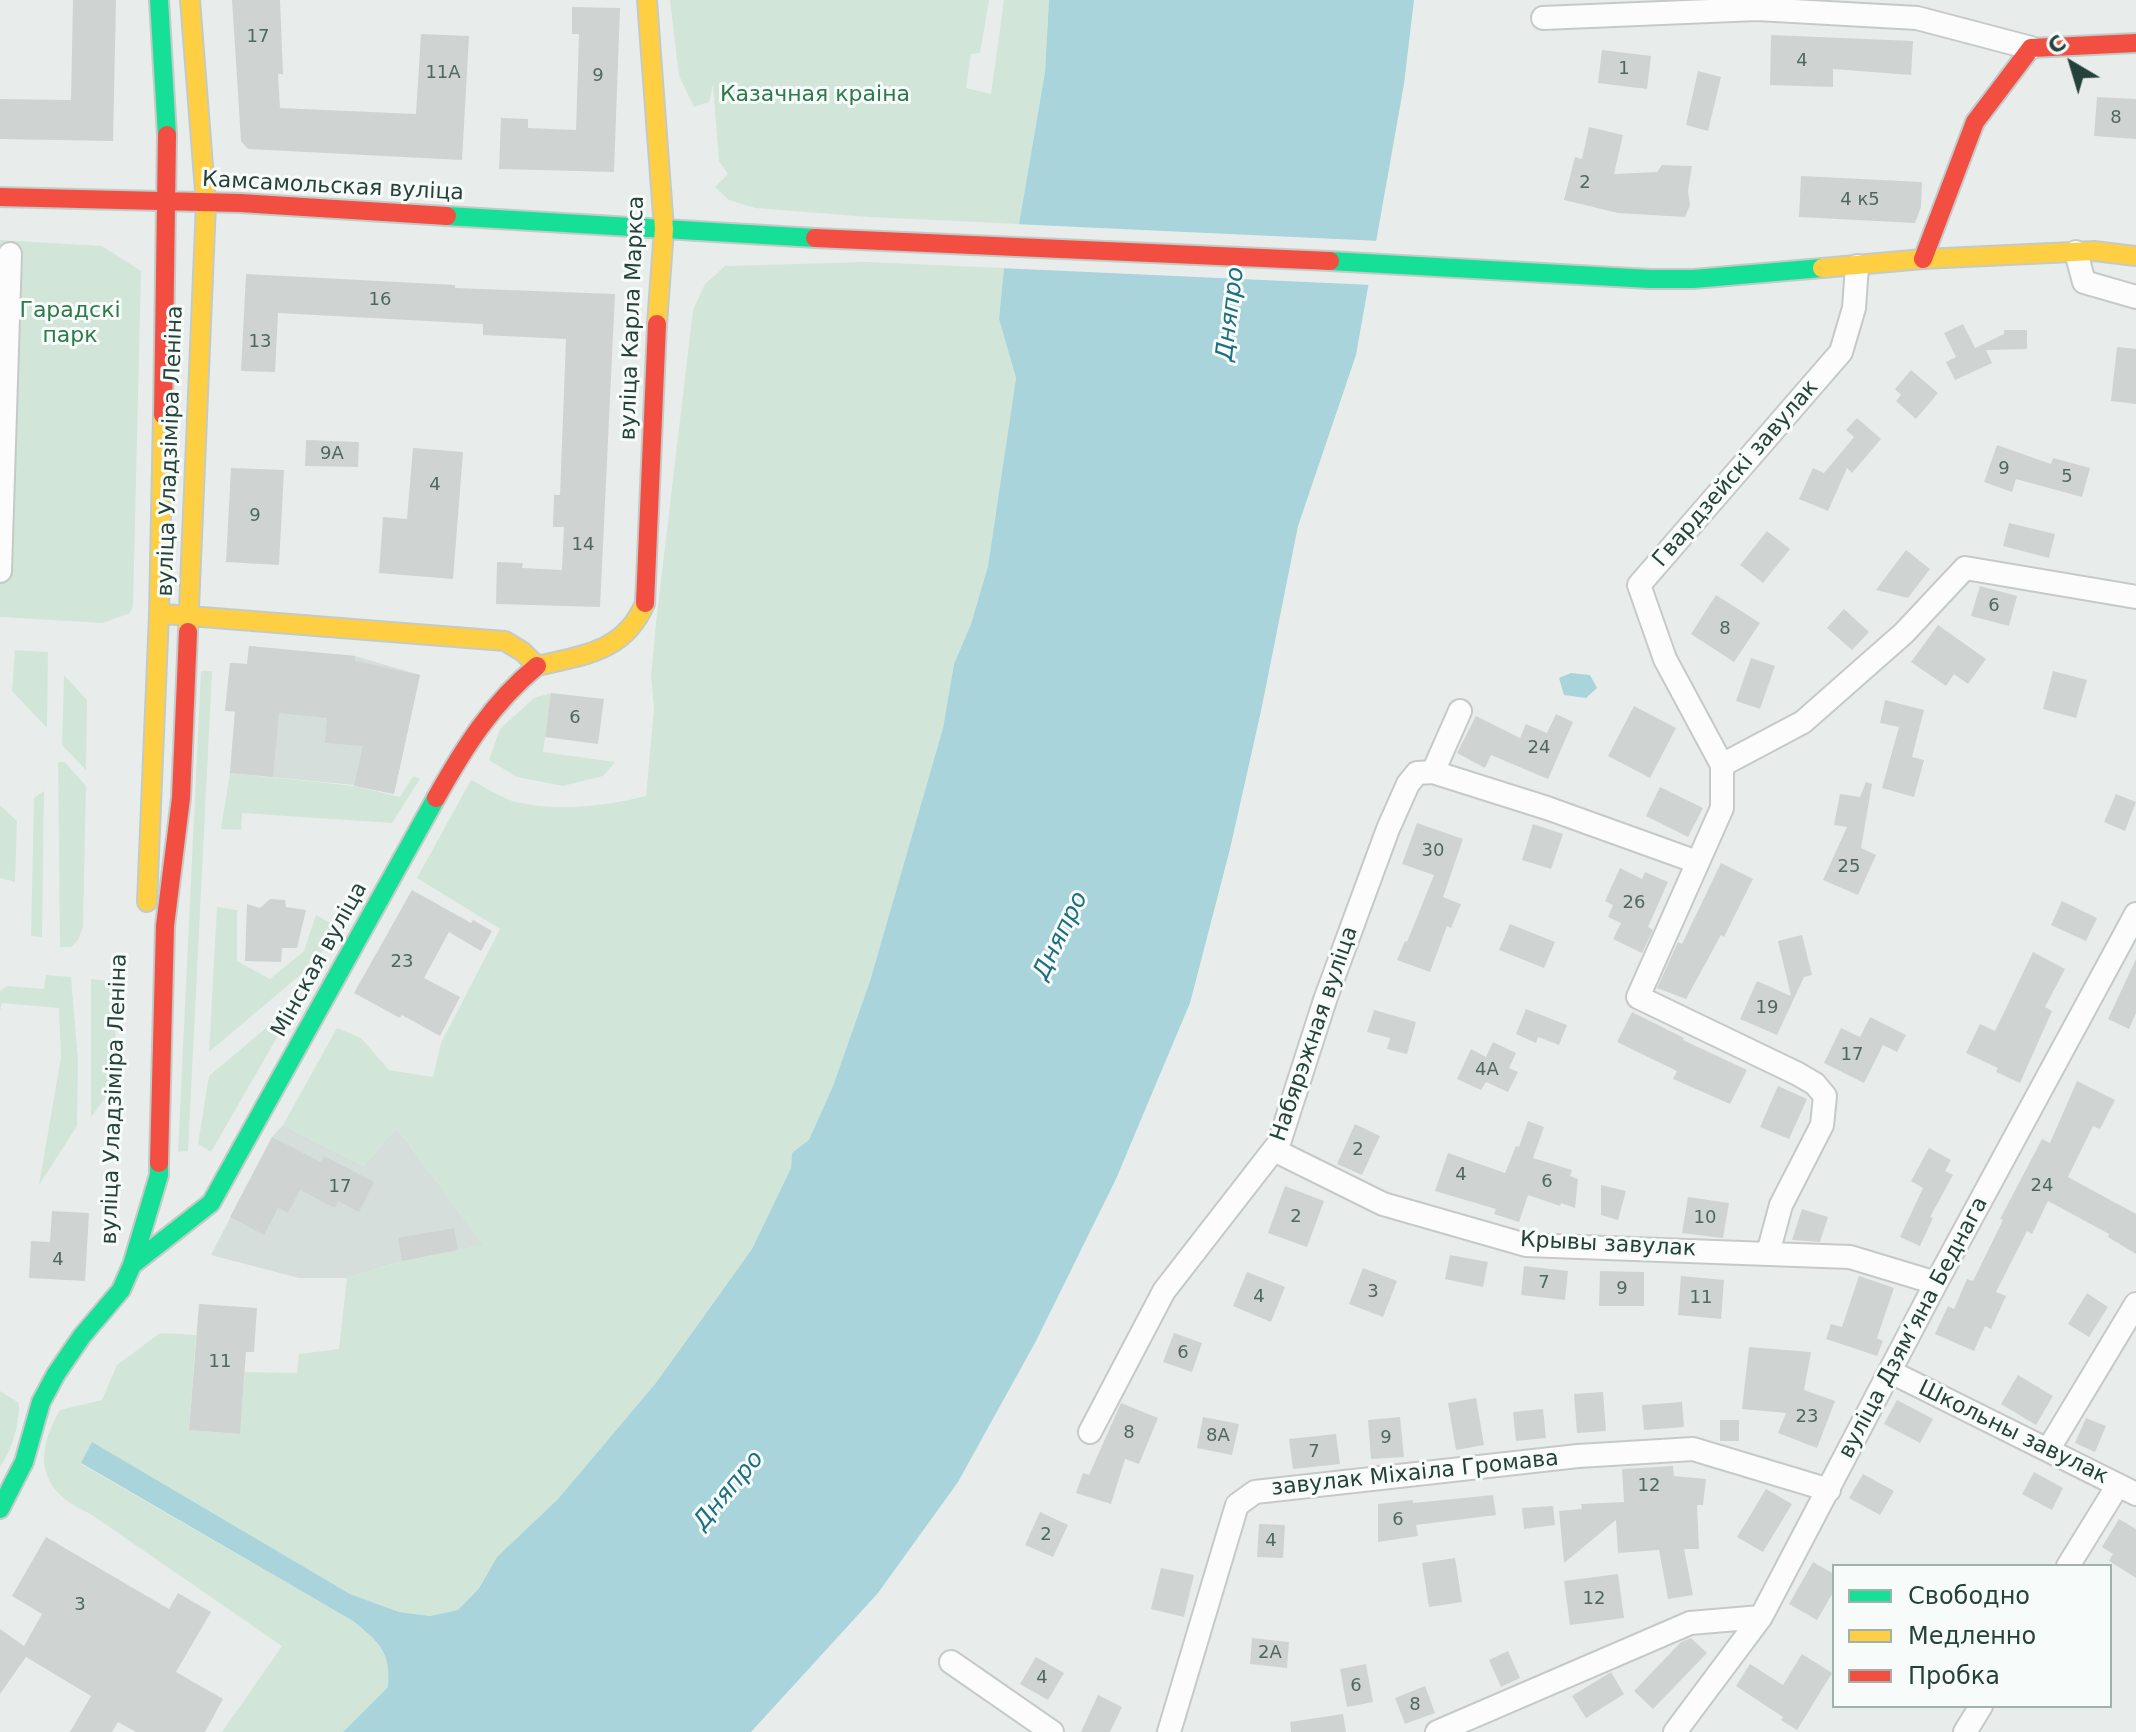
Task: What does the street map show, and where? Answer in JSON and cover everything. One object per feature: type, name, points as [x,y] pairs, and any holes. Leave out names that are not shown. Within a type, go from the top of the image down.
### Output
[{"type":"main road","name":"вуліца Уладзіміра Леніна","points":[[146,926],[159,614],[168,155],[159,0]]},
{"type":"main road","name":"вуліца Уладзіміра Леніна","points":[[132,1265],[159,1175],[165,926],[181,798],[206,204],[190,0]]},
{"type":"main road","name":"вуліца Карла Маркса","points":[[537,666],[608,647],[629,634],[640,619],[645,603],[658,288],[664,229],[647,0]]},
{"type":"main road","points":[[1923,259],[1975,122],[2031,48],[2136,43]]},
{"type":"main road","name":"Камсамольская вуліца","points":[[0,197],[240,203],[868,241],[1516,270],[1650,279],[1693,279],[1923,259],[2076,252],[2136,256]]},
{"type":"main road","points":[[159,614],[505,641],[523,652],[537,666]]},
{"type":"main road","name":"Мінская вуліца","points":[[132,1265],[211,1203],[478,725],[509,688],[537,666]]},
{"type":"main road","name":"вуліца Уладзіміра Леніна","points":[[132,1265],[135,1191]]},
{"type":"main road","points":[[0,1509],[24,1462],[41,1402],[56,1374],[82,1336],[121,1290],[132,1265]]},
{"type":"street","points":[[1543,18],[1675,5],[1917,18],[2031,48]]},
{"type":"street","points":[[2076,252],[2084,282],[2136,297]]},
{"type":"street","points":[[0,571],[10,254]]},
{"type":"street","name":"Гвардзейскі завулак","points":[[1722,765],[1665,659],[1639,585],[1841,352],[1854,308],[1857,266]]},
{"type":"street","points":[[1768,1253],[1781,1205],[1822,1125],[1825,1096],[1815,1084],[1798,1074],[1638,997],[1722,808],[1722,765],[1803,722],[1904,633],[1965,568],[2136,597]]},
{"type":"street","points":[[1460,711],[1433,772],[1547,808],[1697,862]]},
{"type":"street","name":"Набярэжная вуліца","points":[[1090,1432],[1164,1291],[1279,1143],[1325,1000],[1388,829],[1408,784],[1417,773],[1433,772]]},
{"type":"street","name":"вуліца Дзямʼяна Беднага","points":[[1675,1732],[1761,1617],[1936,1283],[2136,914]]},
{"type":"street","name":"Крывы завулак","points":[[1274,1150],[1383,1204],[1526,1245],[1850,1257],[1936,1283]]},
{"type":"street","points":[[2048,1450],[2136,1304]]},
{"type":"street","name":"Школьны завулак","points":[[1891,1372],[2127,1490]]},
{"type":"street","name":"завулак Міхаіла Громава","points":[[1169,1732],[1237,1505],[1255,1492],[1578,1456],[1693,1449],[1829,1490]]},
{"type":"street","points":[[2070,1564],[2127,1490]]},
{"type":"street","points":[[1437,1732],[1690,1623],[1761,1617]]},
{"type":"street","points":[[951,1662],[1052,1732]]},
{"type":"street","points":[[1965,1732],[1980,1708]]},
{"type":"shaded area","points":[[249,646],[355,656],[420,675],[394,794],[354,785],[230,773],[235,712],[225,711],[230,663],[247,664]]},
{"type":"shaded area","points":[[283,1125],[364,1166],[396,1127],[484,1245],[402,1261],[347,1278],[299,1278],[211,1255],[272,1137]]},
{"type":"green space","name":"Казачная краіна","points":[[670,0],[989,0],[980,53],[971,54],[966,88],[991,94],[1004,0],[1049,0],[1045,72],[1019,224],[755,208],[729,200],[715,187],[728,174],[719,161],[713,84],[709,102],[694,107],[679,76]]},
{"type":"green space","name":"Гарадскі парк","points":[[0,240],[102,246],[141,271],[133,606],[130,613],[103,623],[0,617]]},
{"type":"green space","points":[[867,262],[1004,268],[999,319],[1016,378],[988,566],[971,624],[954,664],[943,728],[870,981],[833,1086],[809,1141],[792,1153],[791,1168],[752,1249],[655,1384],[558,1499],[497,1557],[479,1587],[458,1610],[430,1616],[399,1612],[350,1594],[92,1443],[81,1464],[353,1621],[370,1635],[385,1657],[388,1687],[343,1732],[222,1732],[282,1646],[59,1494],[51,1483],[44,1457],[52,1426],[60,1410],[102,1400],[117,1365],[160,1333],[196,1335],[189,1430],[239,1434],[245,1372],[297,1373],[299,1354],[339,1349],[347,1278],[402,1261],[483,1245],[397,1128],[364,1166],[283,1125],[337,1028],[361,1038],[389,1070],[433,1077],[441,1043],[500,929],[417,878],[471,780],[510,800],[548,807],[598,805],[646,796],[654,709],[651,676],[656,623],[693,310],[705,284],[725,266]]},
{"type":"green space","points":[[15,650],[48,652],[47,728],[12,691]]},
{"type":"green space","points":[[201,671],[212,671],[188,1151],[178,1152]]},
{"type":"green space","points":[[64,675],[87,700],[86,770],[62,745]]},
{"type":"green space","points":[[551,693],[543,752],[615,762],[603,776],[563,786],[517,777],[489,760],[500,729],[534,698]]},
{"type":"green space","points":[[58,762],[65,762],[86,786],[83,927],[78,940],[71,947],[60,947]]},
{"type":"green space","points":[[230,773],[354,786],[400,797],[413,776],[420,779],[392,823],[242,813],[241,830],[221,829]]},
{"type":"green space","points":[[44,791],[42,937],[31,936],[34,798]]},
{"type":"green space","points":[[0,805],[17,821],[15,882],[0,878]]},
{"type":"green space","points":[[217,907],[237,910],[237,961],[270,979],[304,951],[316,915],[336,926],[318,960],[209,1052]]},
{"type":"green space","points":[[46,975],[71,977],[78,1061],[77,1126],[39,1185],[61,1057],[59,1008],[2,1003],[0,1011],[0,991],[7,986],[44,989]]},
{"type":"green space","points":[[91,979],[116,982],[115,1077],[108,1094],[91,1117]]},
{"type":"green space","points":[[298,1001],[211,1152],[198,1144],[209,1076]]},
{"type":"green space","points":[[0,1391],[19,1403],[14,1436],[0,1467]]},
{"type":"water","name":"Дняпро","points":[[1049,0],[1414,0],[1404,84],[1356,355],[1298,526],[1230,849],[1190,1003],[1116,1179],[1036,1341],[958,1482],[878,1593],[751,1732],[343,1732],[388,1687],[385,1656],[370,1635],[353,1621],[81,1463],[92,1442],[350,1594],[399,1612],[430,1616],[458,1610],[479,1588],[497,1557],[558,1499],[655,1384],[752,1249],[791,1168],[792,1153],[809,1140],[833,1086],[870,981],[943,728],[954,664],[971,624],[988,566],[1016,378],[999,319],[1004,268],[1019,224],[1045,72]]},
{"type":"water","points":[[1571,673],[1590,675],[1597,688],[1586,698],[1564,695],[1559,678]]},
{"type":"pier","points":[[1014,224],[1380,241],[1372,285],[1000,268]]},
{"type":"building","points":[[73,0],[116,0],[113,141],[0,139],[0,99],[71,100]]},
{"type":"building","points":[[232,0],[280,0],[283,74],[278,74],[280,108],[416,114],[421,34],[469,36],[462,160],[248,149],[241,141]]},
{"type":"building","points":[[572,7],[620,8],[614,172],[499,169],[501,118],[528,119],[528,128],[576,130],[579,34],[572,34]]},
{"type":"building","points":[[1771,35],[1913,41],[1911,75],[1833,69],[1833,87],[1770,85]]},
{"type":"building","points":[[1602,50],[1651,56],[1647,89],[1598,83]]},
{"type":"building","points":[[1698,71],[1721,77],[1708,131],[1686,125]]},
{"type":"building","points":[[2097,97],[2136,99],[2136,139],[2094,136]]},
{"type":"building","points":[[1589,127],[1623,135],[1614,174],[1657,172],[1662,165],[1692,166],[1688,191],[1690,205],[1685,217],[1618,213],[1564,200],[1575,157],[1582,159]]},
{"type":"building","points":[[1801,176],[1922,182],[1921,207],[1915,223],[1799,217]]},
{"type":"building","points":[[246,274],[455,285],[455,288],[615,294],[600,607],[496,604],[497,562],[523,563],[522,568],[562,570],[564,527],[553,527],[554,495],[560,495],[566,339],[483,335],[483,324],[278,313],[275,372],[241,371]]},
{"type":"building","points":[[1963,324],[1975,348],[2004,334],[2004,330],[2027,330],[2027,349],[1986,350],[1992,363],[1955,380],[1946,362],[1956,357],[1944,333]]},
{"type":"building","points":[[2117,347],[2136,349],[2136,404],[2111,401]]},
{"type":"building","points":[[1911,370],[1938,393],[1916,419],[1896,401],[1901,395],[1895,389]]},
{"type":"building","points":[[1857,418],[1881,439],[1852,473],[1847,468],[1828,511],[1799,499],[1813,468],[1824,473],[1854,437],[1846,430]]},
{"type":"building","points":[[306,440],[359,442],[358,467],[305,466]]},
{"type":"building","points":[[1997,445],[2051,464],[2053,458],[2090,468],[2082,497],[2016,479],[2012,492],[1984,482]]},
{"type":"building","points":[[413,448],[463,452],[453,579],[379,573],[383,517],[407,519]]},
{"type":"building","points":[[231,468],[284,470],[279,565],[226,562]]},
{"type":"building","points":[[2009,523],[2055,534],[2049,558],[2003,546]]},
{"type":"building","points":[[1767,531],[1790,549],[1763,583],[1740,565]]},
{"type":"building","points":[[1906,550],[1930,569],[1908,598],[1876,590]]},
{"type":"building","points":[[1980,586],[2017,596],[2009,626],[1971,616]]},
{"type":"building","points":[[1716,595],[1760,623],[1734,662],[1691,634]]},
{"type":"building","points":[[1844,609],[1869,632],[1852,650],[1827,628]]},
{"type":"building","points":[[1938,625],[1986,659],[1968,684],[1954,674],[1946,686],[1911,662]]},
{"type":"building","points":[[249,646],[355,656],[355,661],[420,675],[394,794],[354,786],[363,746],[325,743],[327,718],[279,713],[273,777],[230,773],[235,711],[225,711],[230,663],[247,664]]},
{"type":"building","points":[[1751,658],[1775,666],[1760,709],[1736,701]]},
{"type":"building","points":[[2053,671],[2087,680],[2076,718],[2043,709]]},
{"type":"building","points":[[551,693],[604,699],[598,744],[545,737]]},
{"type":"building","points":[[1885,700],[1924,710],[1912,757],[1924,760],[1914,797],[1882,788],[1899,727],[1880,723]]},
{"type":"building","points":[[1634,706],[1676,728],[1650,778],[1608,756]]},
{"type":"building","points":[[1556,714],[1573,722],[1548,779],[1491,755],[1485,768],[1457,753],[1476,716],[1520,738],[1526,724],[1547,733]]},
{"type":"building","points":[[1866,782],[1872,784],[1861,848],[1876,855],[1858,895],[1823,880],[1847,827],[1834,825],[1840,794],[1860,797]]},
{"type":"building","points":[[1660,787],[1703,808],[1688,837],[1646,816]]},
{"type":"building","points":[[2116,794],[2136,802],[2125,831],[2104,822]]},
{"type":"building","points":[[1417,823],[1463,839],[1443,897],[1461,904],[1451,928],[1447,926],[1430,972],[1397,960],[1434,875],[1402,864]]},
{"type":"building","points":[[1533,824],[1563,834],[1551,869],[1522,860]]},
{"type":"building","points":[[1721,863],[1753,879],[1724,937],[1721,935],[1686,999],[1657,988],[1678,942],[1682,944]]},
{"type":"building","points":[[1620,868],[1642,879],[1645,872],[1668,882],[1648,927],[1653,930],[1642,953],[1613,939],[1621,923],[1608,917],[1613,905],[1605,901]]},
{"type":"building","points":[[412,890],[471,923],[473,920],[492,931],[481,951],[449,932],[424,978],[460,997],[440,1036],[354,993]]},
{"type":"building","points":[[270,899],[285,900],[286,907],[306,910],[297,948],[282,948],[281,962],[245,961],[247,904],[260,908]]},
{"type":"building","points":[[2062,901],[2097,918],[2086,941],[2051,925]]},
{"type":"building","points":[[1510,924],[1555,942],[1544,968],[1499,950]]},
{"type":"building","points":[[1802,935],[1812,975],[1804,977],[1777,1035],[1740,1019],[1757,981],[1791,996],[1778,941]]},
{"type":"building","points":[[2033,952],[2065,969],[2045,1007],[2052,1011],[2020,1083],[1996,1072],[1998,1068],[1966,1053],[1980,1024],[1995,1031]]},
{"type":"building","points":[[2136,959],[2136,1013],[2129,1029],[2108,1019]]},
{"type":"building","points":[[1526,1009],[1567,1025],[1559,1045],[1538,1037],[1536,1043],[1516,1034]]},
{"type":"building","points":[[1374,1010],[1416,1022],[1407,1054],[1387,1049],[1390,1038],[1367,1032]]},
{"type":"building","points":[[1632,1012],[1747,1070],[1730,1104],[1673,1079],[1677,1071],[1617,1042]]},
{"type":"building","points":[[1870,1017],[1906,1035],[1897,1052],[1883,1045],[1864,1083],[1824,1063],[1841,1028],[1860,1037]]},
{"type":"building","points":[[1493,1042],[1516,1053],[1509,1068],[1518,1072],[1508,1092],[1486,1082],[1481,1090],[1457,1079],[1471,1049],[1486,1057]]},
{"type":"building","points":[[2077,1081],[2115,1100],[2100,1129],[2093,1126],[2068,1177],[2136,1214],[2136,1254],[2108,1237],[2109,1234],[2048,1201],[2032,1234],[2027,1231],[1996,1292],[2006,1296],[1991,1329],[1985,1326],[1974,1351],[1935,1334],[1948,1306],[1954,1309],[1967,1279],[1973,1281],[2003,1220],[2000,1219],[2042,1139],[2050,1143]]},
{"type":"building","points":[[1778,1086],[1807,1099],[1789,1139],[1760,1127]]},
{"type":"building","points":[[1528,1121],[1544,1127],[1533,1158],[1572,1170],[1570,1176],[1578,1179],[1575,1208],[1528,1195],[1519,1222],[1494,1214],[1496,1209],[1435,1191],[1448,1153],[1505,1173]]},
{"type":"building","points":[[1355,1124],[1380,1136],[1362,1175],[1337,1164]]},
{"type":"building","points":[[272,1137],[321,1162],[324,1156],[374,1182],[359,1212],[338,1201],[335,1208],[300,1190],[288,1213],[278,1208],[264,1235],[230,1217]]},
{"type":"building","points":[[1929,1148],[1951,1160],[1945,1171],[1953,1175],[1930,1217],[1933,1218],[1920,1246],[1900,1237],[1923,1188],[1911,1181]]},
{"type":"building","points":[[1601,1185],[1626,1191],[1618,1220],[1601,1215]]},
{"type":"building","points":[[1285,1186],[1324,1201],[1307,1247],[1268,1233]]},
{"type":"building","points":[[1688,1197],[1729,1203],[1723,1238],[1682,1233]]},
{"type":"building","points":[[1802,1209],[1828,1217],[1820,1242],[1792,1240]]},
{"type":"building","points":[[52,1211],[89,1213],[85,1281],[29,1278],[31,1241],[50,1242]]},
{"type":"building","points":[[454,1228],[458,1250],[402,1261],[398,1238]]},
{"type":"building","points":[[1450,1255],[1488,1262],[1483,1287],[1445,1279]]},
{"type":"building","points":[[1524,1266],[1568,1271],[1565,1300],[1521,1295]]},
{"type":"building","points":[[1363,1268],[1397,1281],[1383,1317],[1349,1304]]},
{"type":"building","points":[[1600,1271],[1644,1272],[1644,1306],[1599,1306]]},
{"type":"building","points":[[1247,1272],[1285,1287],[1271,1322],[1233,1306]]},
{"type":"building","points":[[1681,1276],[1724,1280],[1721,1319],[1678,1315]]},
{"type":"building","points":[[1859,1276],[1894,1288],[1877,1338],[1883,1341],[1877,1356],[1826,1339],[1831,1324],[1842,1327]]},
{"type":"building","points":[[2087,1293],[2108,1307],[2089,1337],[2068,1324]]},
{"type":"building","points":[[199,1304],[257,1308],[254,1352],[246,1352],[240,1434],[189,1430]]},
{"type":"building","points":[[1174,1333],[1202,1343],[1192,1372],[1163,1362]]},
{"type":"building","points":[[1749,1347],[1811,1352],[1804,1390],[1835,1401],[1817,1448],[1778,1433],[1786,1413],[1742,1409]]},
{"type":"building","points":[[2018,1375],[2053,1396],[2036,1425],[2001,1404]]},
{"type":"building","points":[[1603,1392],[1606,1431],[1577,1433],[1574,1394]]},
{"type":"building","points":[[1476,1398],[1484,1445],[1456,1450],[1448,1403]]},
{"type":"building","points":[[1897,1400],[1933,1419],[1920,1443],[1884,1424]]},
{"type":"building","points":[[1682,1402],[1684,1427],[1644,1430],[1642,1405]]},
{"type":"building","points":[[1121,1403],[1158,1418],[1139,1464],[1125,1459],[1111,1504],[1076,1493],[1083,1473],[1089,1475]]},
{"type":"building","points":[[1543,1409],[1546,1438],[1516,1441],[1513,1412]]},
{"type":"building","points":[[1203,1417],[1239,1424],[1232,1455],[1197,1448]]},
{"type":"building","points":[[1400,1417],[1404,1457],[1371,1459],[1368,1420]]},
{"type":"building","points":[[2086,1418],[2106,1426],[2095,1452],[2075,1443]]},
{"type":"building","points":[[1720,1420],[1739,1420],[1739,1441],[1720,1441]]},
{"type":"building","points":[[1336,1434],[1340,1464],[1293,1469],[1289,1439]]},
{"type":"building","points":[[1673,1466],[1674,1476],[1706,1479],[1703,1505],[1697,1505],[1699,1549],[1684,1549],[1693,1595],[1668,1599],[1659,1550],[1618,1553],[1616,1520],[1564,1563],[1559,1511],[1582,1509],[1581,1504],[1624,1502],[1622,1469]]},
{"type":"building","points":[[2034,1472],[2063,1488],[2052,1510],[2022,1494]]},
{"type":"building","points":[[1863,1474],[1894,1491],[1880,1515],[1849,1498]]},
{"type":"building","points":[[1766,1489],[1792,1504],[1763,1552],[1737,1537]]},
{"type":"building","points":[[1493,1495],[1496,1515],[1416,1525],[1418,1536],[1378,1542],[1378,1504]]},
{"type":"building","points":[[1553,1506],[1555,1525],[1524,1529],[1522,1508]]},
{"type":"building","points":[[1040,1512],[1068,1525],[1053,1557],[1025,1545]]},
{"type":"building","points":[[2119,1519],[2136,1529],[2136,1578],[2109,1561],[2113,1554],[2102,1547]]},
{"type":"building","points":[[1259,1524],[1285,1525],[1283,1558],[1257,1557]]},
{"type":"building","points":[[46,1537],[169,1609],[178,1593],[211,1612],[176,1672],[223,1699],[205,1732],[136,1732],[118,1722],[112,1732],[70,1732],[91,1696],[26,1657],[0,1694],[0,1629],[24,1646],[42,1614],[12,1596]]},
{"type":"building","points":[[1455,1558],[1462,1602],[1429,1607],[1422,1563]]},
{"type":"building","points":[[1813,1562],[1832,1573],[1832,1594],[1817,1620],[1789,1604]]},
{"type":"building","points":[[1161,1568],[1194,1575],[1184,1617],[1151,1609]]},
{"type":"building","points":[[1618,1574],[1624,1618],[1570,1625],[1564,1581]]},
{"type":"building","points":[[1252,1638],[1289,1642],[1287,1668],[1250,1664]]},
{"type":"building","points":[[1691,1638],[1707,1653],[1653,1709],[1634,1691],[1681,1642]]},
{"type":"building","points":[[1508,1651],[1520,1678],[1501,1687],[1489,1660]]},
{"type":"building","points":[[1802,1654],[1832,1673],[1797,1730],[1736,1686],[1750,1664],[1783,1685]]},
{"type":"building","points":[[1036,1657],[1064,1673],[1048,1700],[1020,1684]]},
{"type":"building","points":[[1366,1664],[1373,1702],[1347,1707],[1340,1669]]},
{"type":"building","points":[[1611,1672],[1624,1694],[1586,1718],[1572,1696]]},
{"type":"building","points":[[1425,1686],[1435,1713],[1405,1724],[1395,1698]]},
{"type":"building","points":[[1098,1695],[1122,1707],[1110,1732],[1081,1732]]},
{"type":"building","points":[[1343,1714],[1346,1732],[1291,1732],[1290,1722]]},
{"type":"traffic: fast","points":[[159,0],[167,135]]},
{"type":"traffic: fast","points":[[447,216],[815,238]]},
{"type":"traffic: fast","points":[[1330,261],[1650,279],[1693,279],[1822,268]]},
{"type":"traffic: fast","points":[[132,1265],[211,1203],[436,798]]},
{"type":"traffic: fast","points":[[0,1509],[24,1462],[41,1402],[56,1374],[82,1336],[121,1290],[132,1265],[159,1175],[159,1163]]},
{"type":"traffic: slow","points":[[188,632],[206,204],[190,0]]},
{"type":"traffic: slow","points":[[647,0],[664,229],[657,324]]},
{"type":"traffic: slow","points":[[1822,268],[1923,259],[2094,251],[2136,256]]},
{"type":"traffic: slow","points":[[147,902],[159,614],[163,415]]},
{"type":"traffic: slow","points":[[164,614],[505,641],[523,652],[537,666],[586,654],[614,642],[637,619],[645,603]]},
{"type":"traffic: jam","points":[[1923,259],[1975,122],[2031,48],[2136,43]]},
{"type":"traffic: jam","points":[[163,415],[167,135]]},
{"type":"traffic: jam","points":[[0,197],[240,203],[447,216]]},
{"type":"traffic: jam","points":[[815,238],[1330,261]]},
{"type":"traffic: jam","points":[[645,603],[657,324]]},
{"type":"traffic: jam","points":[[159,1163],[165,926],[181,798],[188,632]]},
{"type":"traffic: jam","points":[[436,798],[480,727],[506,695],[537,666]]}]
